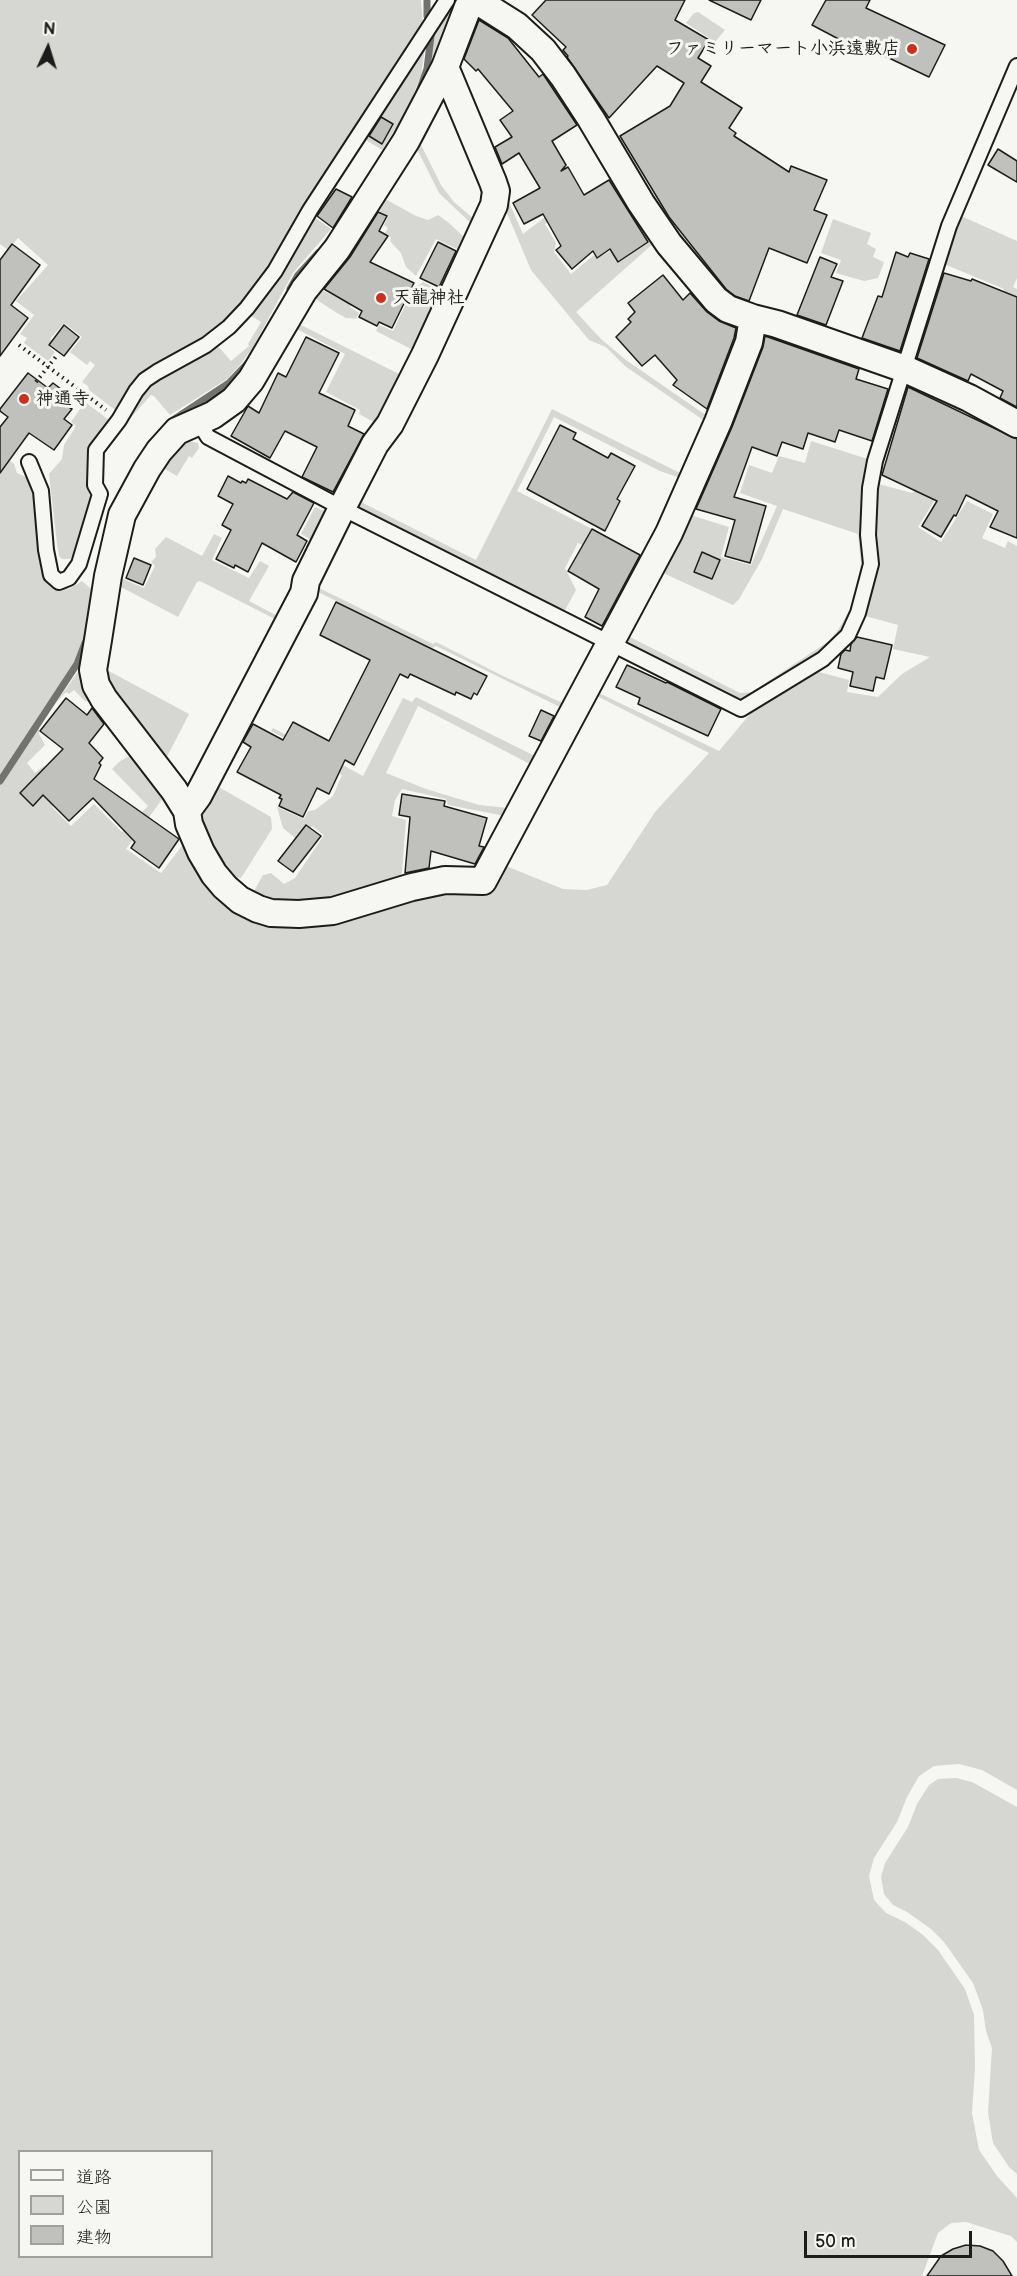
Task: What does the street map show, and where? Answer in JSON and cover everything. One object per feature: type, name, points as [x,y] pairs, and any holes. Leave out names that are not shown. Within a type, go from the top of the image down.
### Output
[{"type":"street","points":[[753,318],[745,352],[718,422],[669,533],[483,881],[445,880],[333,910],[299,914],[271,913],[240,900],[213,874],[189,824],[188,811],[96,685],[93,670],[108,576],[122,515],[115,497],[177,431],[213,415],[234,400],[251,381],[304,290],[337,249],[406,141],[445,67],[468,7],[475,0],[517,26],[543,50],[563,76],[641,203],[669,244],[716,300],[728,309],[905,369],[969,398],[1017,424]]},
{"type":"street","points":[[188,811],[304,593],[306,581],[375,444],[390,424],[415,375],[494,205],[496,191],[494,182],[445,67]]},
{"type":"lane","points":[[29,462],[41,491],[46,550],[51,575],[59,582],[69,578],[79,564],[115,497],[94,485],[96,450],[145,381],[206,345],[229,327],[247,308],[275,271],[310,210],[447,0]]},
{"type":"lane","points":[[198,421],[208,437],[342,508],[741,709],[823,659],[848,635],[865,592],[871,564],[868,535],[870,488],[875,461],[949,226],[1017,66]]},
{"type":"path","points":[[19,345],[119,420]]},
{"type":"path","points":[[36,382],[58,354]]},
{"type":"green space","points":[[0,0],[421,0],[423,27],[270,269],[227,323],[205,340],[130,388],[115,410],[82,382],[95,365],[90,361],[87,365],[70,352],[82,337],[64,323],[50,339],[53,342],[49,347],[55,352],[48,361],[24,343],[27,338],[20,334],[34,315],[16,301],[48,265],[18,238],[8,250],[0,244]]},
{"type":"green space","points":[[453,0],[456,0],[458,4],[431,69],[434,29]]},
{"type":"green space","points":[[698,12],[725,30],[715,42],[686,23],[694,13]]},
{"type":"green space","points":[[426,40],[421,75],[409,106],[382,150],[363,138]]},
{"type":"green space","points":[[445,88],[488,181],[477,229],[439,193],[414,143]],"holes":[[[444,95],[483,187],[481,201],[474,219],[454,202],[441,185],[421,145],[428,132],[426,128]]]},
{"type":"green space","points":[[504,191],[523,234],[549,214],[571,207],[545,224],[556,243],[554,252],[571,274],[594,255],[597,258],[610,251],[618,263],[652,240],[654,243],[576,312],[601,339],[626,360],[713,420],[686,480],[660,471],[554,417],[517,491],[612,539],[604,555],[578,543],[565,568],[576,590],[564,612],[355,507]],"holes":[[[507,213],[531,270],[589,340],[606,347],[625,366],[706,422],[682,474],[552,409],[476,560],[363,503],[361,499],[398,428],[501,214]]]},
{"type":"green space","points":[[377,198],[387,200],[428,220],[438,215],[470,243],[381,426],[359,414],[360,410],[326,392],[345,354],[293,327],[295,322],[403,376],[415,351],[376,331],[379,325],[393,331],[413,289],[423,282],[439,290],[459,250],[436,239],[416,276],[406,267],[401,253],[390,241],[391,237],[385,233],[388,228],[384,225],[388,216],[372,207]]},
{"type":"green space","points":[[313,216],[331,229],[293,273],[252,349],[239,366],[227,379],[170,415],[151,395],[128,421],[141,397],[159,379],[217,345],[231,361],[249,346],[261,322],[250,315]]},
{"type":"green space","points":[[961,216],[1017,241],[1017,278],[1013,287],[1017,289],[1017,306],[1001,298],[1004,289],[944,264]]},
{"type":"green space","points":[[833,219],[871,233],[867,244],[876,249],[873,257],[884,262],[878,278],[864,281],[836,273],[841,260],[821,253]]},
{"type":"green space","points":[[341,253],[367,272],[350,307],[359,313],[356,319],[346,318],[337,313],[317,300],[311,293],[318,288],[340,299],[347,285],[329,275]]},
{"type":"green space","points":[[85,402],[109,420],[91,448],[88,486],[91,500],[77,550],[70,559],[62,559],[59,556],[57,544],[49,474],[62,459],[64,445],[76,426],[71,422]]},
{"type":"green space","points":[[184,440],[198,443],[199,448],[192,458],[189,456],[177,476],[165,469],[165,459]]},
{"type":"green space","points":[[811,441],[871,460],[866,565],[862,590],[844,633],[819,656],[752,697],[739,700],[622,639],[687,514],[729,527],[721,557],[751,565],[777,506],[740,493],[749,465],[772,473],[779,456],[805,463]],"holes":[[[783,509],[858,534],[861,564],[856,589],[850,609],[838,630],[829,641],[752,692],[740,693],[628,636],[627,632],[663,573],[733,605],[739,599],[762,559]]]},
{"type":"green space","points":[[0,453],[14,464],[17,473],[30,479],[37,488],[55,585],[69,589],[82,581],[95,592],[86,646],[79,662],[39,723],[39,734],[45,745],[27,763],[35,773],[44,766],[67,790],[52,807],[71,826],[94,804],[122,832],[148,806],[112,769],[136,752],[171,805],[163,798],[126,849],[161,873],[182,846],[191,847],[260,913],[417,891],[492,886],[593,690],[719,751],[750,714],[782,689],[815,671],[849,680],[847,692],[878,697],[902,674],[930,657],[893,649],[898,625],[862,615],[873,536],[875,483],[912,493],[918,489],[936,498],[918,527],[941,542],[967,501],[993,514],[982,538],[1005,548],[1008,541],[1017,546],[1017,1790],[982,1770],[959,1764],[934,1766],[919,1776],[897,1822],[874,1858],[869,1876],[874,1900],[886,1913],[905,1922],[923,1935],[938,1950],[965,1989],[974,2015],[975,2068],[972,2113],[979,2150],[997,2176],[1017,2198],[1017,2242],[1011,2236],[966,2222],[951,2223],[938,2233],[922,2276],[0,2276]],"holes":[[[595,695],[709,753],[655,812],[607,885],[587,890],[563,889],[506,866]]]},
{"type":"green space","points":[[315,507],[334,515],[319,544],[301,534]]},
{"type":"green space","points":[[349,518],[601,644],[566,710],[436,646],[432,648],[314,590]],"holes":[[[349,523],[596,645],[565,704],[436,642],[433,644],[317,587]]]},
{"type":"green space","points":[[214,534],[222,538],[212,560],[249,578],[260,561],[269,566],[249,601],[283,619],[191,795],[106,687],[104,635],[117,580],[123,579],[144,588],[155,566],[151,562],[156,557],[155,549],[166,537],[202,556]],"holes":[[[200,581],[277,620],[191,788],[167,757],[189,714],[107,670],[111,627],[119,586],[178,617],[197,582]]]},
{"type":"green space","points":[[82,666],[94,698],[90,702],[85,701],[74,690],[69,694],[66,692],[56,703]]},
{"type":"green space","points":[[416,697],[541,759],[510,817],[448,805],[446,799],[402,789],[395,800],[392,816],[406,820],[401,884],[299,908],[250,898],[263,875],[271,873],[284,884],[295,878],[324,835],[312,826],[300,842],[283,828],[277,807],[304,819],[308,811],[315,810],[333,796],[342,775],[303,755],[294,743],[271,731],[273,728],[363,776],[403,698],[412,702]],"holes":[[[418,706],[530,764],[508,808],[479,805],[426,789],[386,773]]]},
{"type":"green space","points":[[217,786],[271,817],[272,829],[241,878],[229,876],[196,823],[209,792]]},
{"type":"green space","points":[[956,1778],[972,1782],[1017,1807],[1017,2174],[1009,2167],[993,2143],[988,2112],[992,2048],[986,2031],[983,2010],[973,1983],[944,1942],[931,1929],[893,1905],[884,1894],[881,1877],[885,1863],[908,1827],[917,1804],[929,1785],[938,1779]]},
{"type":"building","points":[[546,0],[685,0],[675,20],[709,40],[698,58],[711,66],[701,82],[742,108],[729,128],[736,133],[734,136],[789,172],[791,166],[827,180],[814,210],[827,215],[807,263],[769,248],[749,301],[735,296],[726,289],[669,217],[620,136],[670,106],[684,83],[657,66],[609,118],[567,57],[563,50],[566,47],[532,15]]},
{"type":"building","points":[[709,0],[761,0],[751,20]]},
{"type":"building","points":[[826,0],[870,0],[866,8],[945,45],[929,77],[851,40],[848,44],[812,25]]},
{"type":"building","points":[[479,20],[508,38],[539,77],[543,74],[577,125],[552,141],[566,165],[561,171],[568,167],[584,195],[609,180],[648,242],[618,262],[610,249],[597,258],[593,251],[572,269],[556,250],[561,246],[543,214],[524,224],[513,203],[540,188],[519,153],[502,164],[495,147],[512,137],[500,120],[513,111],[478,69],[476,71],[464,59]]},
{"type":"building","points":[[381,117],[393,124],[382,144],[369,136]]},
{"type":"building","points":[[998,149],[1017,161],[1017,182],[988,165]]},
{"type":"building","points":[[336,189],[352,197],[333,228],[317,216]]},
{"type":"building","points":[[378,212],[387,216],[379,231],[388,236],[370,262],[414,283],[392,328],[379,322],[377,326],[359,317],[362,311],[324,289],[350,257]]},
{"type":"building","points":[[438,242],[456,251],[439,287],[420,278]]},
{"type":"building","points":[[12,244],[40,265],[11,305],[28,318],[0,356],[0,260]]},
{"type":"building","points":[[896,252],[908,257],[910,253],[929,259],[900,351],[862,338],[878,296],[882,297]]},
{"type":"building","points":[[820,257],[837,264],[831,277],[843,281],[826,325],[797,315]]},
{"type":"building","points":[[944,273],[971,281],[972,279],[1017,297],[1017,407],[1000,398],[1003,391],[971,374],[968,381],[917,358]]},
{"type":"building","points":[[663,275],[683,300],[690,293],[707,312],[719,321],[736,328],[707,409],[673,385],[677,380],[655,355],[642,366],[616,337],[631,322],[628,319],[635,312],[628,303]]},
{"type":"building","points":[[64,325],[79,337],[64,356],[49,345]]},
{"type":"building","points":[[765,336],[859,369],[856,379],[888,389],[872,441],[839,430],[835,442],[808,433],[803,449],[782,442],[777,456],[752,447],[734,497],[766,506],[750,563],[725,556],[735,520],[696,509],[732,427],[763,347]]},
{"type":"building","points":[[306,337],[339,353],[319,393],[355,410],[348,426],[364,434],[333,492],[302,477],[317,447],[285,431],[270,458],[231,436],[248,406],[259,413],[278,373],[286,377]]},
{"type":"building","points":[[28,373],[48,388],[53,383],[73,398],[67,406],[72,409],[64,419],[72,425],[54,450],[29,433],[0,473],[0,427],[8,417],[0,409]]},
{"type":"building","points":[[908,387],[1017,439],[1017,538],[990,527],[998,511],[966,495],[956,516],[954,515],[941,537],[922,526],[937,501],[882,475]]},
{"type":"building","points":[[560,425],[576,433],[573,439],[608,458],[611,453],[635,466],[617,499],[620,501],[605,531],[527,489]]},
{"type":"building","points":[[228,476],[241,483],[242,481],[246,483],[248,479],[287,499],[293,492],[314,503],[297,535],[307,541],[296,562],[262,543],[248,572],[216,559],[231,530],[222,525],[233,504],[218,496]]},
{"type":"building","points":[[592,529],[640,555],[602,626],[585,617],[599,589],[568,571]]},
{"type":"building","points":[[702,552],[720,560],[712,579],[694,572]]},
{"type":"building","points":[[134,558],[151,565],[143,585],[126,578]]},
{"type":"building","points":[[336,602],[487,676],[477,695],[474,693],[471,699],[456,692],[455,695],[410,674],[408,678],[400,674],[354,765],[345,760],[329,794],[317,788],[303,817],[279,806],[281,795],[237,772],[251,747],[243,742],[253,724],[283,740],[293,722],[329,741],[370,660],[320,635]]},
{"type":"building","points":[[857,637],[892,645],[884,679],[876,677],[873,691],[850,686],[853,672],[838,668],[841,654],[845,650],[850,651],[851,644]]},
{"type":"building","points":[[627,665],[721,709],[708,736],[638,704],[640,698],[616,687]]},
{"type":"building","points":[[66,698],[87,715],[92,708],[104,724],[89,743],[103,758],[94,779],[179,839],[159,868],[131,848],[135,842],[93,798],[69,821],[43,795],[33,806],[20,793],[63,749],[40,731]]},
{"type":"building","points":[[541,710],[554,716],[541,741],[529,736]]},
{"type":"building","points":[[402,794],[445,801],[444,806],[487,818],[479,846],[484,847],[475,864],[431,851],[429,868],[405,873],[410,817],[399,815]]},
{"type":"building","points":[[306,825],[321,836],[293,872],[278,861]]},
{"type":"building","points":[[966,2245],[980,2246],[993,2251],[1003,2261],[1012,2276],[927,2276],[941,2256]]},
{"type":"waterway","points":[[427,0],[427,16]]},
{"type":"waterway","points":[[419,92],[427,69],[431,36]]},
{"type":"waterway","points":[[290,289],[298,275],[318,253]]},
{"type":"waterway","points":[[170,422],[229,383],[247,364]]},
{"type":"waterway","points":[[0,781],[77,664],[85,643]]},
{"type":"place","name":"ファミリーマート小浜遠敷店","points":[[912,49]]},
{"type":"place","name":"天龍神社","points":[[381,298]]},
{"type":"place","name":"神通寺","points":[[24,399]]}]
